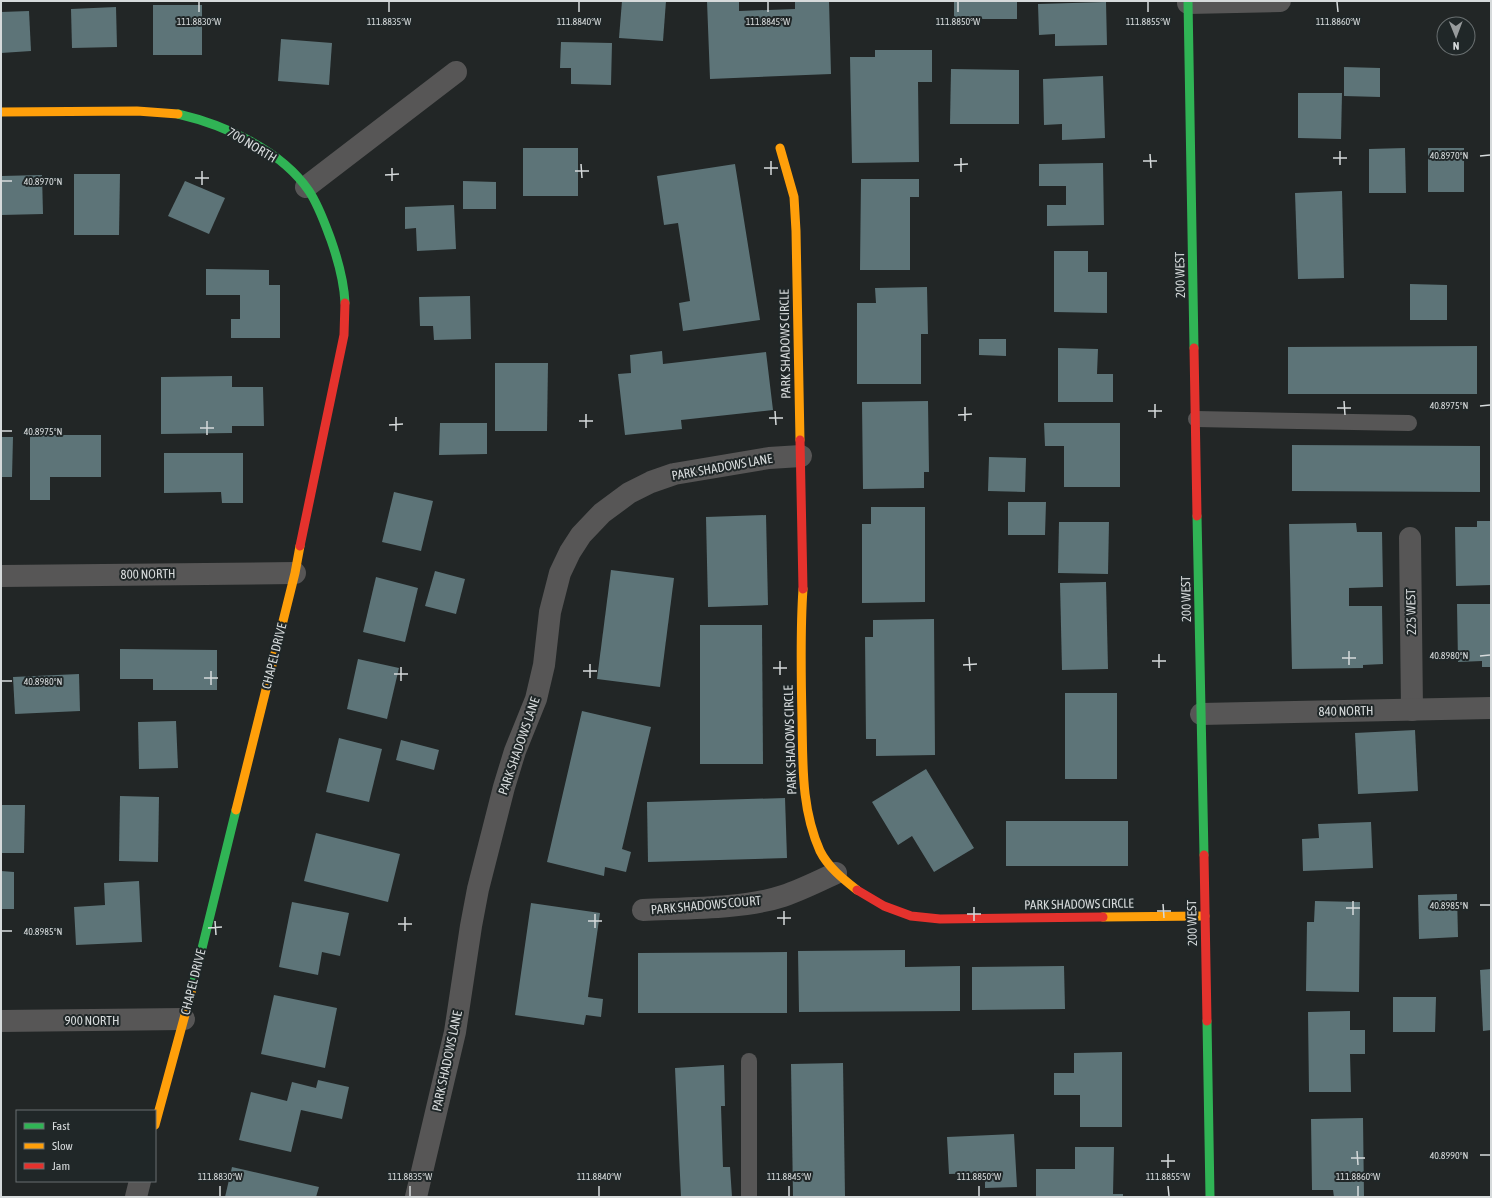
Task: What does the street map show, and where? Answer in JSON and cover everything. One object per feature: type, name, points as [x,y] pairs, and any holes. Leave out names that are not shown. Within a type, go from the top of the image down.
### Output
[{"type":"street","points":[[1188,2],[1280,1]]},
{"type":"street","name":"200 WEST","points":[[1188,2],[1210,1197]]},
{"type":"street","points":[[306,188],[456,72]]},
{"type":"street","name":"700 NORTH","points":[[1,112],[145,110],[176,114],[206,121],[234,132],[260,148],[284,165],[306,188]]},
{"type":"street","name":"PARK SHADOWS CIRCLE","points":[[780,148],[794,197],[796,231],[803,579],[800,641],[803,776],[805,803],[812,829],[822,852],[836,873],[865,896],[884,906],[911,916],[940,919],[1205,916]]},
{"type":"street","name":"CHAPEL DRIVE","points":[[156,1121],[184,1019],[295,573],[345,323],[344,294],[340,266],[321,214],[306,188]]},
{"type":"street","name":"PARK SHADOWS LANE","points":[[416,1197],[456,1032],[471,926],[478,889],[504,786],[515,751],[536,700],[544,665],[550,612],[560,573],[570,552],[581,535],[602,513],[628,493],[651,482],[681,473],[769,458],[801,456]]},
{"type":"street","name":"225 WEST","points":[[1410,538],[1412,710]]},
{"type":"street","name":"800 NORTH","points":[[1,576],[295,573]]},
{"type":"street","name":"840 NORTH","points":[[1202,714],[1491,708]]},
{"type":"street","name":"PARK SHADOWS COURT","points":[[643,910],[726,906],[753,903],[782,897],[836,873]]},
{"type":"street","name":"900 NORTH","points":[[1,1021],[184,1019]]},
{"type":"street","points":[[136,1197],[140,1182]]},
{"type":"lane","points":[[1196,420],[1409,423]]},
{"type":"lane","points":[[749,1061],[749,1197]]},
{"type":"building","points":[[622,1],[666,1],[663,41],[619,38]]},
{"type":"building","points":[[707,1],[739,1],[739,11],[795,9],[795,1],[829,1],[831,74],[710,79]]},
{"type":"building","points":[[954,1],[1017,1],[1017,19],[954,19]]},
{"type":"building","points":[[1106,2],[1107,45],[1055,46],[1055,34],[1039,35],[1038,4]]},
{"type":"building","points":[[153,5],[202,5],[202,55],[153,55]]},
{"type":"building","points":[[116,7],[117,47],[72,48],[71,9]]},
{"type":"building","points":[[29,11],[31,51],[1,53],[1,12]]},
{"type":"building","points":[[281,39],[332,43],[329,85],[278,81]]},
{"type":"building","points":[[561,42],[612,43],[611,85],[571,84],[571,68],[560,68]]},
{"type":"building","points":[[875,50],[932,50],[932,82],[918,82],[919,162],[852,163],[850,57],[875,57]]},
{"type":"building","points":[[1344,67],[1380,68],[1380,97],[1344,96]]},
{"type":"building","points":[[951,69],[1019,70],[1019,124],[950,124]]},
{"type":"building","points":[[1103,76],[1105,138],[1062,140],[1062,124],[1044,125],[1043,79]]},
{"type":"building","points":[[1298,93],[1342,93],[1341,139],[1298,138]]},
{"type":"building","points":[[523,148],[578,148],[578,196],[523,196]]},
{"type":"building","points":[[1405,148],[1406,193],[1369,193],[1369,149]]},
{"type":"building","points":[[1428,148],[1464,148],[1464,192],[1428,192]]},
{"type":"building","points":[[1103,163],[1104,225],[1047,226],[1047,205],[1066,205],[1066,186],[1039,186],[1039,164]]},
{"type":"building","points":[[735,164],[760,320],[683,331],[679,303],[690,301],[678,223],[664,225],[657,176]]},
{"type":"building","points":[[74,174],[120,174],[119,235],[74,235]]},
{"type":"building","points":[[42,175],[43,214],[1,215],[1,176]]},
{"type":"building","points":[[861,179],[919,179],[919,197],[910,197],[910,270],[860,270]]},
{"type":"building","points":[[185,181],[225,198],[209,234],[168,216]]},
{"type":"building","points":[[463,181],[496,182],[496,209],[463,209]]},
{"type":"building","points":[[1342,191],[1344,278],[1298,279],[1295,193]]},
{"type":"building","points":[[454,205],[456,249],[417,251],[416,228],[405,229],[405,207]]},
{"type":"building","points":[[1054,251],[1088,251],[1088,272],[1107,272],[1107,313],[1054,312]]},
{"type":"building","points":[[206,269],[269,270],[269,285],[280,285],[280,338],[231,338],[231,319],[240,319],[240,295],[206,295]]},
{"type":"building","points":[[1410,284],[1447,285],[1447,320],[1410,320]]},
{"type":"building","points":[[927,287],[928,334],[921,334],[921,384],[857,384],[857,303],[876,303],[875,288]]},
{"type":"building","points":[[470,296],[471,339],[434,340],[433,326],[420,326],[419,297]]},
{"type":"building","points":[[979,339],[1006,339],[1006,356],[979,355]]},
{"type":"building","points":[[1477,346],[1477,394],[1288,394],[1288,347]]},
{"type":"building","points":[[1058,348],[1098,349],[1097,374],[1113,374],[1113,402],[1058,402]]},
{"type":"building","points":[[662,351],[663,364],[766,352],[773,410],[681,420],[682,429],[625,435],[618,374],[631,373],[630,355]]},
{"type":"building","points":[[495,363],[548,363],[547,431],[495,431]]},
{"type":"building","points":[[232,376],[232,387],[263,387],[264,426],[232,426],[232,433],[161,434],[161,377]]},
{"type":"building","points":[[928,401],[929,472],[924,472],[924,488],[863,489],[862,402]]},
{"type":"building","points":[[440,423],[487,423],[487,454],[439,455]]},
{"type":"building","points":[[1044,423],[1120,423],[1120,487],[1064,487],[1064,446],[1045,446]]},
{"type":"building","points":[[30,435],[101,435],[101,477],[50,477],[50,500],[30,500]]},
{"type":"building","points":[[1,437],[13,437],[12,477],[1,477]]},
{"type":"building","points":[[1292,445],[1480,446],[1480,492],[1292,491]]},
{"type":"building","points":[[164,453],[243,453],[243,503],[222,503],[221,492],[164,493]]},
{"type":"building","points":[[989,457],[1026,458],[1025,492],[988,491]]},
{"type":"building","points":[[394,492],[433,501],[421,551],[382,542]]},
{"type":"building","points":[[1008,502],[1046,502],[1045,535],[1008,535]]},
{"type":"building","points":[[871,507],[925,507],[925,602],[862,603],[862,524],[871,524]]},
{"type":"building","points":[[766,515],[768,605],[708,607],[706,517]]},
{"type":"building","points":[[1477,521],[1491,521],[1491,585],[1456,586],[1455,527],[1477,527]]},
{"type":"building","points":[[1059,522],[1109,522],[1108,574],[1058,573]]},
{"type":"building","points":[[1356,523],[1357,532],[1382,532],[1383,587],[1349,588],[1349,606],[1382,606],[1383,664],[1363,665],[1363,668],[1292,669],[1289,524]]},
{"type":"building","points":[[611,570],[674,578],[660,687],[597,679]]},
{"type":"building","points":[[435,571],[465,579],[456,614],[425,606]]},
{"type":"building","points":[[376,577],[418,588],[405,642],[363,632]]},
{"type":"building","points":[[1106,582],[1108,669],[1062,670],[1060,583]]},
{"type":"building","points":[[1457,604],[1491,604],[1491,667],[1482,667],[1482,661],[1458,662]]},
{"type":"building","points":[[934,619],[935,755],[876,756],[876,739],[866,739],[865,637],[873,637],[873,620]]},
{"type":"building","points":[[700,625],[762,625],[763,764],[700,764]]},
{"type":"building","points":[[120,649],[217,650],[217,690],[153,690],[153,679],[120,679]]},
{"type":"building","points":[[358,659],[399,668],[387,719],[347,709]]},
{"type":"building","points":[[79,674],[80,711],[15,714],[13,677]]},
{"type":"building","points":[[1065,693],[1117,693],[1117,779],[1065,779]]},
{"type":"building","points":[[582,711],[651,727],[622,849],[631,852],[626,872],[605,867],[604,876],[547,862]]},
{"type":"building","points":[[176,721],[178,768],[139,769],[138,722]]},
{"type":"building","points":[[1415,730],[1418,791],[1358,794],[1355,733]]},
{"type":"building","points":[[339,738],[382,749],[369,802],[326,792]]},
{"type":"building","points":[[401,740],[439,750],[434,770],[396,760]]},
{"type":"building","points":[[926,769],[974,848],[934,872],[912,836],[898,845],[872,802]]},
{"type":"building","points":[[120,796],[159,797],[158,862],[119,861]]},
{"type":"building","points":[[785,798],[787,858],[648,862],[647,802]]},
{"type":"building","points":[[1,805],[25,805],[24,853],[1,853]]},
{"type":"building","points":[[1006,821],[1128,821],[1128,866],[1006,866]]},
{"type":"building","points":[[1371,822],[1373,868],[1303,871],[1302,839],[1319,838],[1318,824]]},
{"type":"building","points":[[316,833],[400,854],[388,902],[304,881]]},
{"type":"building","points":[[1,871],[14,872],[14,909],[1,909]]},
{"type":"building","points":[[139,881],[142,942],[76,945],[74,907],[105,905],[104,883]]},
{"type":"building","points":[[1457,894],[1458,937],[1419,939],[1418,895]]},
{"type":"building","points":[[1315,901],[1360,902],[1359,992],[1306,991],[1307,922],[1314,922]]},
{"type":"building","points":[[292,902],[349,913],[340,956],[322,952],[318,975],[279,967]]},
{"type":"building","points":[[531,903],[600,913],[588,997],[603,999],[601,1017],[586,1015],[584,1025],[515,1015]]},
{"type":"building","points":[[905,950],[905,967],[960,966],[960,1011],[799,1012],[798,951]]},
{"type":"building","points":[[787,952],[787,1013],[638,1013],[638,953]]},
{"type":"building","points":[[1064,966],[1065,1009],[972,1010],[972,967]]},
{"type":"building","points":[[1491,969],[1491,1030],[1483,1031],[1480,970]]},
{"type":"building","points":[[274,995],[337,1008],[325,1068],[261,1054]]},
{"type":"building","points":[[1393,997],[1436,997],[1435,1032],[1393,1032]]},
{"type":"building","points":[[1350,1011],[1350,1030],[1365,1030],[1365,1054],[1350,1054],[1351,1092],[1309,1092],[1308,1012]]},
{"type":"building","points":[[1122,1052],[1122,1127],[1080,1127],[1080,1095],[1054,1095],[1054,1073],[1074,1073],[1074,1053]]},
{"type":"building","points":[[843,1063],[845,1197],[793,1197],[791,1064]]},
{"type":"building","points":[[724,1065],[725,1106],[721,1106],[723,1167],[730,1167],[732,1197],[681,1197],[675,1068]]},
{"type":"building","points":[[318,1080],[349,1087],[342,1119],[301,1110],[291,1152],[239,1140],[251,1092],[287,1101],[292,1082],[316,1088]]},
{"type":"building","points":[[1363,1118],[1364,1197],[1334,1197],[1333,1190],[1312,1190],[1311,1119]]},
{"type":"building","points":[[1014,1134],[1017,1187],[985,1188],[985,1173],[949,1174],[947,1137]]},
{"type":"building","points":[[1075,1147],[1114,1147],[1113,1194],[1123,1194],[1123,1197],[1036,1197],[1036,1169],[1075,1169]]},
{"type":"building","points":[[232,1167],[319,1187],[316,1197],[225,1197]]},
{"type":"traffic: fast","points":[[1188,1],[1194,348]]},
{"type":"traffic: fast","points":[[178,114],[233,132],[251,141],[283,163],[297,176],[313,197],[334,248],[340,271],[345,303]]},
{"type":"traffic: fast","points":[[1197,516],[1204,855]]},
{"type":"traffic: fast","points":[[192,989],[236,810]]},
{"type":"traffic: fast","points":[[1207,1021],[1210,1197]]},
{"type":"traffic: slow","points":[[1,112],[137,111],[178,114]]},
{"type":"traffic: slow","points":[[780,148],[794,197],[800,440]]},
{"type":"traffic: slow","points":[[236,810],[295,573],[300,546]]},
{"type":"traffic: slow","points":[[803,589],[801,638],[803,770],[809,819],[823,857],[846,882],[857,890]]},
{"type":"traffic: slow","points":[[1103,917],[1205,916]]},
{"type":"traffic: slow","points":[[156,1121],[192,989]]},
{"type":"traffic: jam","points":[[300,546],[344,335],[345,303]]},
{"type":"traffic: jam","points":[[1194,348],[1197,516]]},
{"type":"traffic: jam","points":[[800,440],[803,589]]},
{"type":"traffic: jam","points":[[1204,855],[1207,1021]]},
{"type":"traffic: jam","points":[[857,890],[884,906],[911,916],[940,919],[1103,917]]}]
